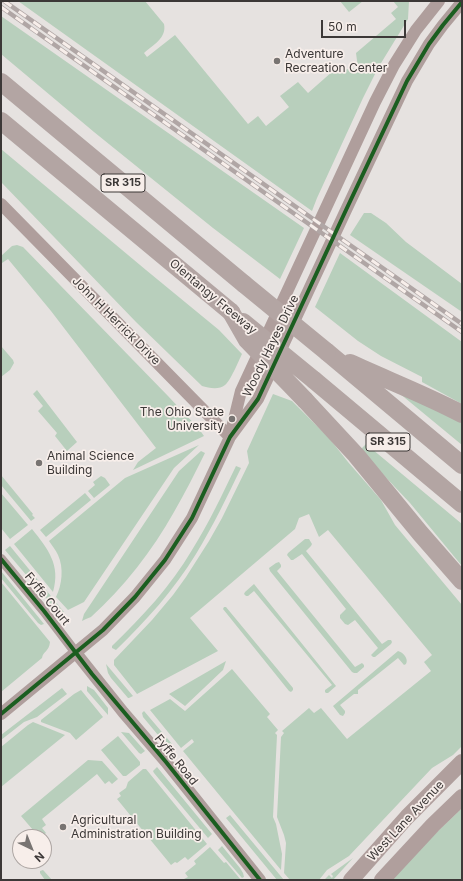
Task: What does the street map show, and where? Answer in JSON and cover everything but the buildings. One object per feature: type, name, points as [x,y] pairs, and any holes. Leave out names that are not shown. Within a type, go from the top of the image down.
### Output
[{"type":"highway","name":"SR 315","points":[[1,82],[462,465]]},
{"type":"highway","name":"Olentangy Freeway","points":[[1,121],[462,504]]},
{"type":"highway","points":[[231,312],[247,340],[356,455],[420,533],[462,581]]},
{"type":"highway","points":[[327,352],[462,414]]},
{"type":"main road","name":"West Lane Avenue","points":[[351,880],[407,817],[462,762]]},
{"type":"main road","name":"West Lane Avenue","points":[[382,880],[433,825],[462,797]]},
{"type":"street","name":"Woody Hayes Drive","points":[[230,437],[241,391],[375,102],[398,59],[416,30],[439,1]]},
{"type":"street","name":"Woody Hayes Drive","points":[[1,714],[103,630],[135,597],[165,560],[192,518],[230,437],[258,399],[407,81],[429,44],[462,2]]},
{"type":"street","name":"John H Herrick Drive","points":[[1,204],[230,437]]},
{"type":"street","name":"Fyffe Court","points":[[1,559],[76,653]]},
{"type":"street","name":"Fyffe Road","points":[[76,653],[166,762],[260,880]]},
{"type":"green space","points":[[18,1],[145,1],[164,24],[161,37],[144,53],[147,57],[175,35],[248,124],[258,116],[266,126],[289,107],[280,96],[298,82],[308,93],[333,71],[358,68],[356,53],[396,19],[391,13],[398,7],[393,1],[409,1],[408,19],[378,68],[363,98],[312,211]]},
{"type":"green space","points":[[340,1],[363,1],[349,12]]},
{"type":"green space","points":[[1,16],[304,228],[280,279],[213,228],[94,132],[1,54]]},
{"type":"green space","points":[[1,149],[219,330],[242,354],[232,375],[223,387],[211,388],[202,386],[136,322],[1,182]]},
{"type":"green space","points":[[364,213],[371,213],[386,223],[406,242],[462,284],[462,312],[350,235]]},
{"type":"green space","points":[[17,245],[23,247],[168,396],[204,436],[133,470],[138,462],[156,448],[51,311],[8,259],[1,263],[1,256],[12,246]]},
{"type":"green space","points":[[340,253],[462,342],[462,404],[422,382],[422,377],[381,356],[358,341],[315,307]]},
{"type":"green space","points":[[1,346],[14,363],[10,370],[1,377]]},
{"type":"green space","points":[[37,390],[77,442],[67,451],[55,436],[57,433],[38,411],[43,406],[33,394]]},
{"type":"green space","points":[[399,393],[426,403],[462,423],[462,445]]},
{"type":"green space","points":[[273,394],[292,401],[329,438],[381,500],[395,525],[462,605],[462,746],[453,755],[432,768],[349,856],[327,870],[319,880],[290,880],[284,873],[286,843],[277,817],[281,737],[284,733],[282,731],[309,708],[314,713],[321,708],[347,739],[431,671],[424,662],[432,655],[328,530],[319,537],[309,514],[299,518],[295,529],[190,618],[218,651],[137,694],[114,665],[114,660],[152,620],[173,595],[209,541],[249,463],[247,451]]},
{"type":"green space","points":[[366,444],[462,524],[462,566],[410,503],[360,450]]},
{"type":"green space","points":[[199,445],[174,468],[84,602],[68,610],[56,597],[60,587],[62,571],[57,553],[49,541],[125,478]]},
{"type":"green space","points":[[201,451],[205,453],[190,483],[147,554],[115,593],[91,617],[82,621],[84,614],[179,471]]},
{"type":"green space","points":[[236,466],[241,468],[214,522],[187,567],[169,593],[138,628],[116,650],[112,648],[112,646],[155,601],[184,563],[210,519]]},
{"type":"green space","points":[[1,475],[33,514],[32,515],[35,518],[31,521],[1,485]]},
{"type":"green space","points":[[101,476],[105,478],[110,485],[94,498],[88,491],[95,485],[93,482]]},
{"type":"green space","points":[[1,493],[28,525],[10,539],[1,528]]},
{"type":"green space","points":[[85,493],[91,500],[46,537],[40,530]]},
{"type":"green space","points":[[32,529],[52,558],[55,574],[53,592],[14,544]]},
{"type":"green space","points":[[305,539],[309,539],[312,544],[306,551],[382,644],[388,640],[391,640],[391,644],[375,657],[371,655],[378,648],[355,620],[348,625],[345,624],[340,618],[340,615],[346,609],[302,554],[293,560],[291,560],[287,555]]},
{"type":"green space","points":[[10,546],[64,612],[61,616],[5,550]]},
{"type":"green space","points":[[279,562],[281,567],[277,571],[355,667],[362,663],[364,665],[364,667],[357,673],[352,672],[270,571],[269,568]]},
{"type":"green space","points":[[1,571],[44,624],[41,625],[38,623],[1,578]]},
{"type":"green space","points":[[1,582],[50,642],[42,658],[1,692]]},
{"type":"green space","points":[[254,584],[336,686],[328,693],[325,692],[325,690],[332,685],[254,591],[248,596],[244,594]]},
{"type":"green space","points":[[226,607],[293,688],[291,692],[223,609]]},
{"type":"green space","points":[[398,651],[405,656],[407,660],[406,664],[404,665],[398,658],[358,690],[358,694],[354,694],[340,705],[345,713],[343,716],[340,715],[333,706]]},
{"type":"green space","points":[[226,661],[223,670],[185,706],[169,694]]},
{"type":"green space","points":[[106,664],[133,696],[128,698],[111,678]]},
{"type":"green space","points":[[232,669],[270,714],[267,717],[278,730],[275,733],[277,735],[273,817],[276,824],[282,854],[281,870],[183,751],[194,742],[192,739],[181,748],[150,710],[170,699],[185,711]]},
{"type":"green space","points":[[87,686],[94,690],[108,708],[108,715],[87,691]]},
{"type":"green space","points":[[62,688],[67,694],[37,717],[24,722],[1,740],[1,735]]},
{"type":"green space","points":[[81,690],[103,717],[76,740],[70,733],[41,722],[41,720]]},
{"type":"green space","points":[[144,711],[172,744],[168,747],[143,717],[142,713]]},
{"type":"green space","points":[[33,722],[65,735],[1,787],[1,747]]},
{"type":"green space","points":[[121,732],[129,733],[145,751],[141,754],[139,753]]},
{"type":"green space","points":[[118,736],[140,762],[140,765],[126,776],[123,776],[101,750]]},
{"type":"green space","points":[[88,760],[102,761],[118,779],[112,784],[109,781],[105,784],[97,774],[42,819],[46,825],[42,828],[43,829],[32,829],[21,816]]},
{"type":"green space","points":[[157,767],[212,834],[208,838],[154,773],[153,771]]},
{"type":"green space","points":[[143,769],[146,769],[207,844],[188,860],[185,857],[177,863],[175,862],[171,865],[117,799],[121,796],[119,793],[126,788],[128,782]]},
{"type":"green space","points":[[462,808],[462,880],[391,880],[434,835]]},
{"type":"green space","points":[[230,815],[284,880],[277,880],[226,818]]},
{"type":"green space","points":[[222,846],[240,868],[244,877],[242,878],[218,850]]},
{"type":"green space","points":[[210,847],[224,863],[226,862],[241,880],[184,879],[188,877],[185,873],[196,864],[194,861]]},
{"type":"green space","points":[[353,858],[333,880],[324,880],[329,875],[332,878],[333,876],[331,874]]},
{"type":"green space","points":[[43,870],[52,880],[45,880],[40,873],[40,871]]},
{"type":"railway","points":[[4,1],[462,324]]},
{"type":"railway","points":[[1,7],[462,332]]},
{"type":"cycle path","points":[[1,714],[103,630],[135,597],[165,560],[192,518],[230,437],[258,399],[407,81],[429,44],[462,2]]},
{"type":"cycle path","points":[[1,559],[44,611],[92,674],[166,762],[260,880]]},
{"type":"place","name":"Adventure Recreation Center","points":[[277,61]]},
{"type":"place","name":"The Ohio State University","points":[[232,419]]},
{"type":"place","name":"Animal Science Building","points":[[39,463]]},
{"type":"place","name":"Agricultural Administration Building","points":[[63,827]]}]
